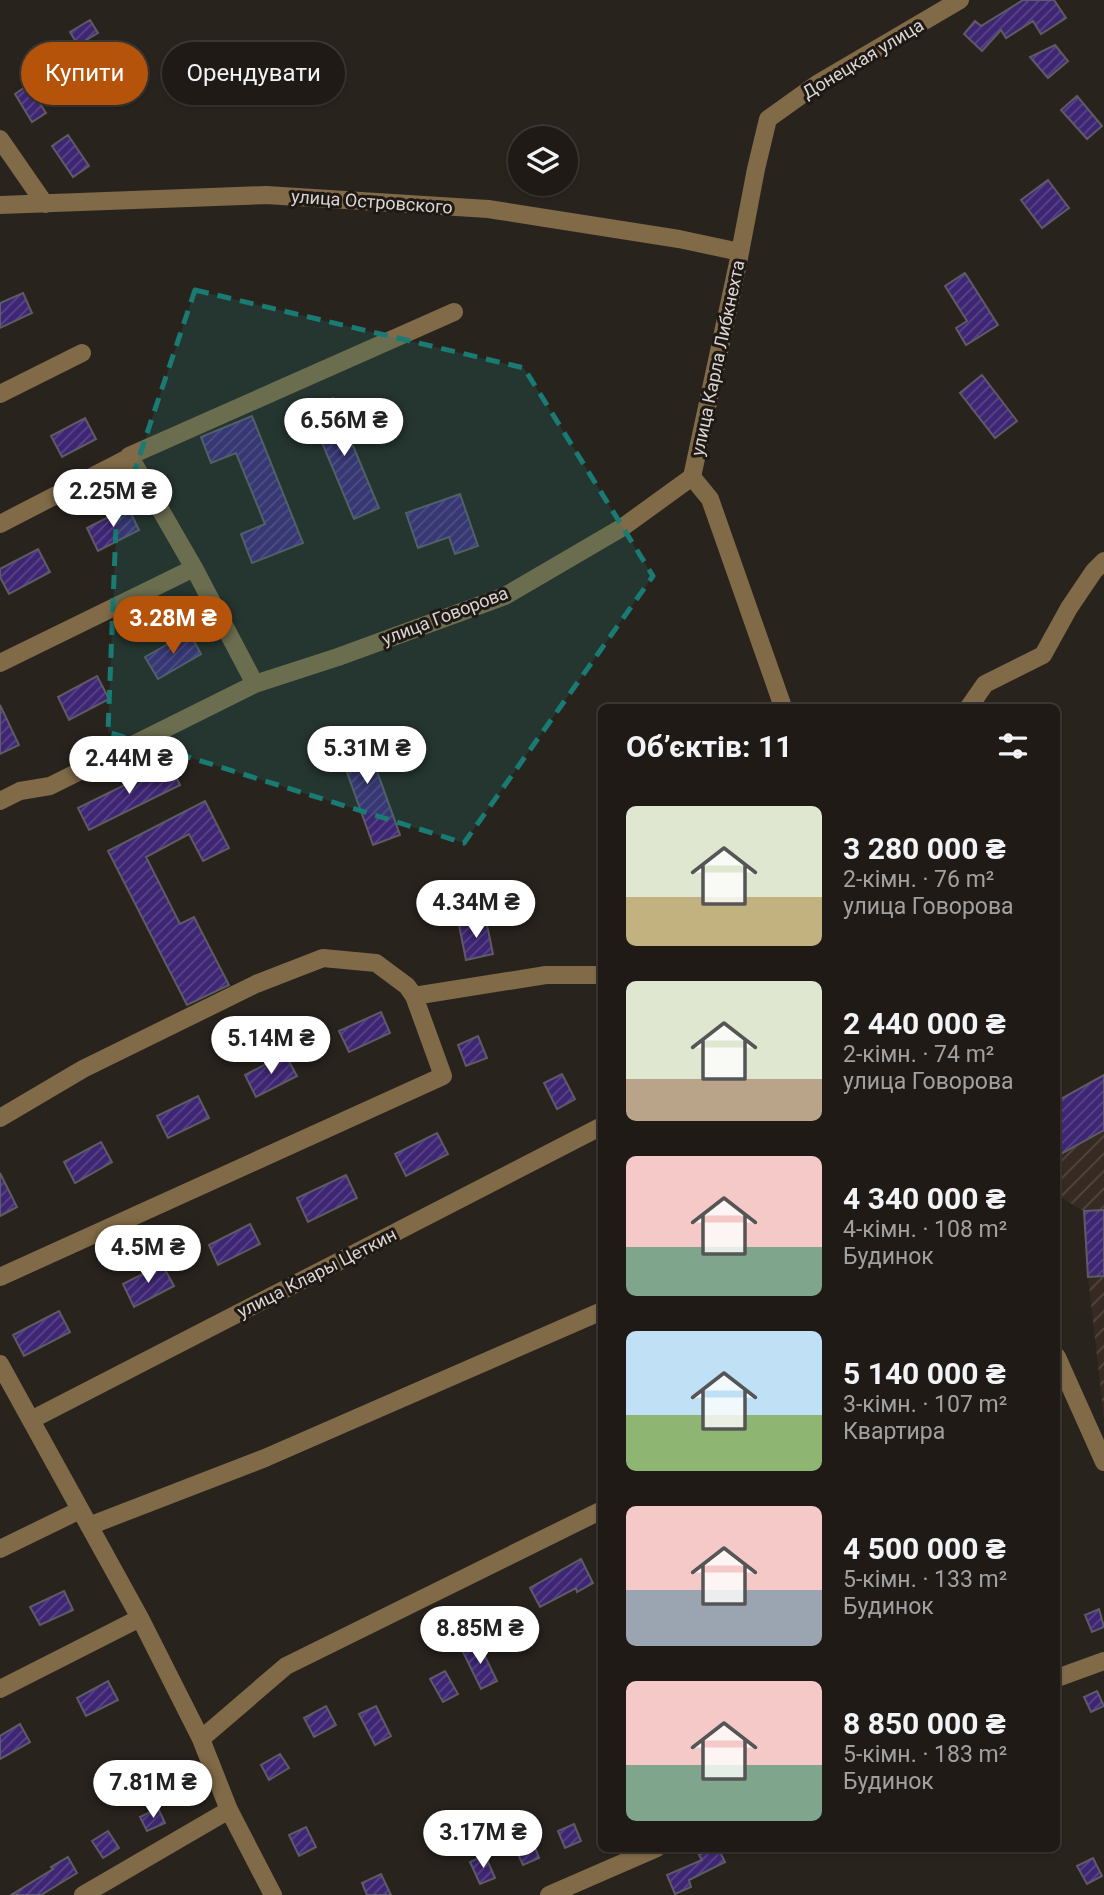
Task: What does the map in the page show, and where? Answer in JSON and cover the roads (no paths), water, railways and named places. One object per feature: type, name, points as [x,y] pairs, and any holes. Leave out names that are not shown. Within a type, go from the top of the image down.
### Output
[{"type":"street","name":"Донецкая улица","points":[[768,120],[817,85],[960,0]]},
{"type":"street","name":"улица Карла Либкнехта","points":[[768,120],[755,169],[692,477],[710,499],[782,704]]},
{"type":"street","points":[[0,139],[45,204]]},
{"type":"street","name":"улица Островского","points":[[0,205],[266,195],[474,208],[679,239],[740,252]]},
{"type":"street","points":[[0,524],[129,457],[454,312]]},
{"type":"street","points":[[0,394],[82,353]]},
{"type":"street","points":[[129,457],[194,568],[255,684]]},
{"type":"street","name":"улица Говорова","points":[[0,801],[20,791],[50,786],[255,684],[505,596],[623,527],[692,477]]},
{"type":"street","points":[[971,704],[985,684],[1043,655],[1069,608],[1104,561]]},
{"type":"street","points":[[0,663],[194,568]]},
{"type":"street","points":[[0,1118],[83,1069],[256,984],[323,958],[376,963],[407,986],[414,996],[443,1076],[0,1277]]},
{"type":"street","points":[[414,996],[546,975],[598,975]]},
{"type":"street","name":"улица Клары Цеткин","points":[[31,1420],[598,1128]]},
{"type":"street","points":[[89,1527],[265,1458],[598,1313]]},
{"type":"street","points":[[0,1364],[6,1392],[31,1420],[140,1618],[201,1739],[229,1810],[273,1895]]},
{"type":"street","points":[[1060,1364],[1104,1462]]},
{"type":"street","points":[[0,1549],[80,1510]]},
{"type":"street","points":[[201,1739],[286,1666],[598,1512]]},
{"type":"street","points":[[0,1689],[140,1618]]},
{"type":"street","points":[[1060,1677],[1104,1661]]},
{"type":"street","points":[[83,1895],[229,1810]]},
{"type":"street","points":[[549,1895],[648,1852]]}]
